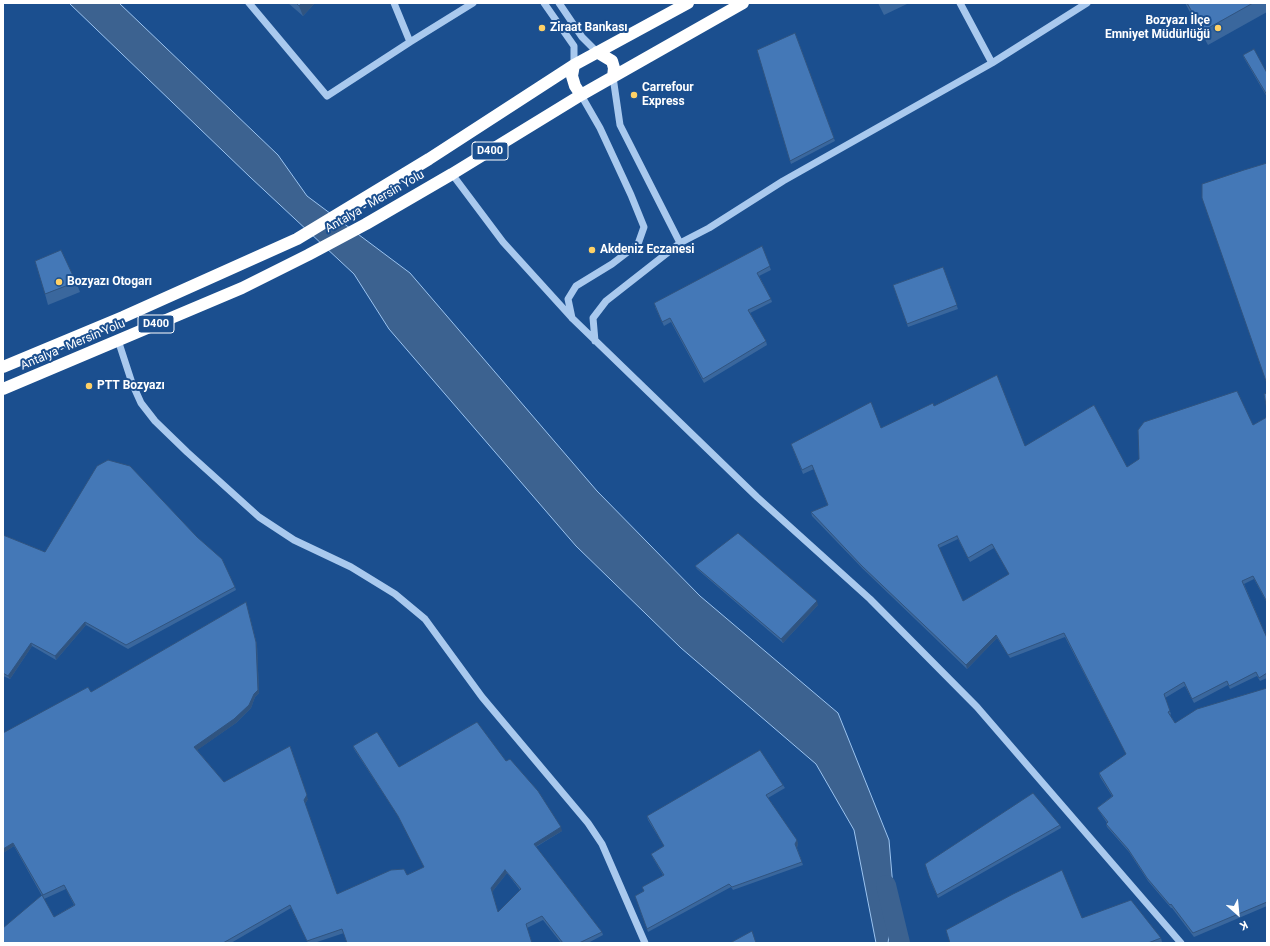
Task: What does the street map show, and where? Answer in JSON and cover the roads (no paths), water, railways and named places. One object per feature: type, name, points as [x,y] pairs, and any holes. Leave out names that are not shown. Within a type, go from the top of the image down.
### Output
[{"type":"highway","name":"Antalya - Mersin Yolu","points":[[3,367],[123,317],[297,239],[429,159],[574,65],[688,3]]},
{"type":"highway","name":"Antalya - Mersin Yolu","points":[[3,389],[242,288],[308,255],[366,224],[452,174],[581,95],[743,3]]},
{"type":"highway","points":[[597,52],[612,61],[614,68],[613,77]]},
{"type":"highway","points":[[574,65],[572,76],[575,86],[581,95]]},
{"type":"street","points":[[249,3],[327,96],[473,3]]},
{"type":"street","points":[[394,3],[410,42]]},
{"type":"street","points":[[544,3],[574,46],[574,65]]},
{"type":"street","points":[[559,3],[582,37],[597,52]]},
{"type":"street","points":[[960,3],[992,62]]},
{"type":"street","points":[[595,340],[593,318],[606,301],[680,243],[709,228],[790,177],[992,62],[1087,3]]},
{"type":"street","points":[[613,77],[620,124],[680,243]]},
{"type":"street","points":[[572,318],[568,298],[576,286],[612,264],[638,244],[644,227],[600,128],[581,95]]},
{"type":"street","points":[[452,174],[503,242],[572,318],[757,497],[870,599],[976,707],[1181,943]]},
{"type":"street","points":[[118,340],[132,383],[141,403],[155,421],[187,452],[259,517],[294,540],[351,567],[394,594],[425,619],[482,697],[588,823],[602,844],[645,943]]},
{"type":"water","points":[[69,3],[119,3],[278,155],[307,196],[410,273],[597,491],[700,596],[838,713],[889,840],[894,899],[888,943],[876,943],[854,830],[816,764],[681,648],[576,546],[389,329],[354,274],[250,177]]},
{"type":"waterway","points":[[886,885],[900,943]]},
{"type":"place","name":"Ziraat Bankası","points":[[542,28]]},
{"type":"place","name":"Bozyazı İlçe Emniyet Müdürlüğü","points":[[1218,28]]},
{"type":"place","name":"Carrefour Express","points":[[634,95]]},
{"type":"place","name":"Akdeniz Eczanesi","points":[[592,250]]},
{"type":"place","name":"Bozyazı Otogarı","points":[[59,282]]},
{"type":"place","name":"PTT Bozyazı","points":[[89,386]]}]
